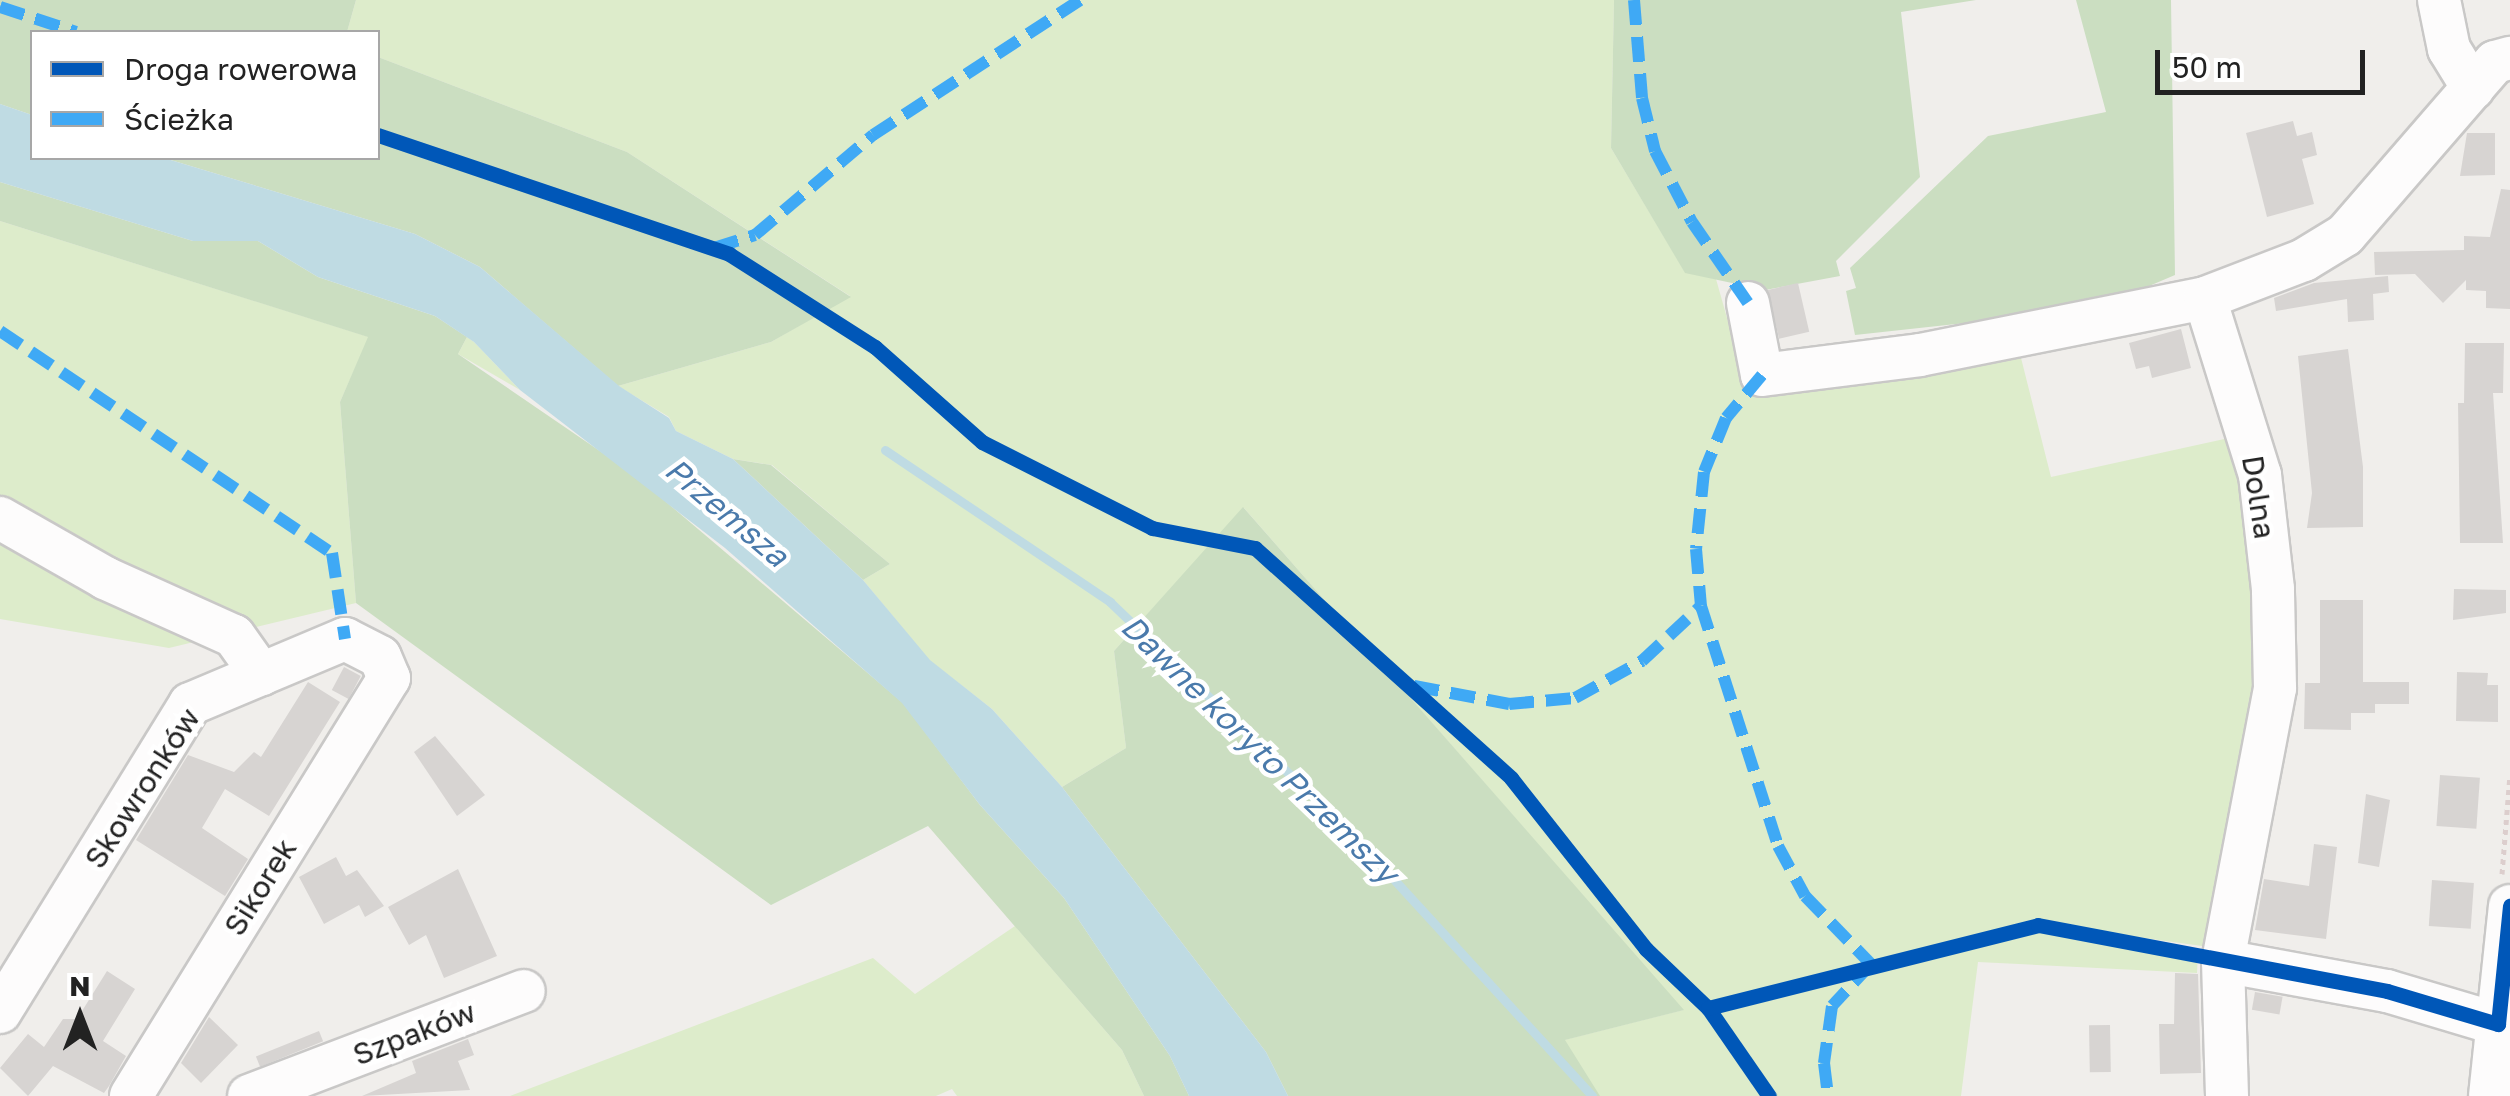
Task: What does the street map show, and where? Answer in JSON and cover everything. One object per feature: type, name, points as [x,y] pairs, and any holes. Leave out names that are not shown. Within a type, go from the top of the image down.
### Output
[{"type":"street","points":[[2439,0],[2449,49],[2473,88]]},
{"type":"street","points":[[1748,303],[1762,375],[1920,355],[2205,298],[2304,260],[2345,235],[2496,62],[2510,58]]},
{"type":"street","name":"Dolna","points":[[2205,298],[2260,475],[2273,590],[2275,688],[2223,962],[2228,1096]]},
{"type":"street","points":[[0,518],[104,578],[234,636],[262,674]]},
{"type":"street","name":"Skowronków","points":[[0,1012],[190,704],[345,639],[380,656],[389,678]]},
{"type":"street","name":"Sikorek","points":[[131,1096],[389,678]]},
{"type":"street","points":[[2490,1096],[2507,965],[2510,906]]},
{"type":"street","points":[[2223,962],[2387,991],[2498,1024]]},
{"type":"street","name":"Szpaków","points":[[249,1096],[524,991]]},
{"type":"green space","points":[[0,0],[356,0],[348,30],[30,30],[30,114],[0,104]]},
{"type":"green space","points":[[356,0],[1614,0],[1611,148],[1685,272],[1716,279],[1744,378],[2017,342],[2051,477],[2238,436],[2263,693],[2218,931],[2202,946],[2072,928],[2198,952],[2197,973],[1978,962],[1961,1096],[1597,1096],[1564,1040],[1683,1010],[1244,508],[1114,651],[1126,748],[1062,787],[992,709],[929,660],[863,580],[890,564],[772,465],[733,459],[676,431],[669,417],[618,386],[771,342],[850,296],[627,152],[380,58],[380,30],[348,30]]},
{"type":"green space","points":[[1614,0],[1976,0],[1901,12],[1920,177],[1836,261],[1840,276],[1765,290],[1685,273],[1611,148]]},
{"type":"green space","points":[[2076,0],[2171,0],[2175,275],[2095,309],[1855,335],[1846,291],[1856,288],[1850,268],[1988,136],[2106,112]]},
{"type":"green space","points":[[380,58],[627,152],[851,297],[771,342],[618,386],[480,267],[415,234],[171,160],[380,160]]},
{"type":"green space","points":[[0,182],[193,241],[258,241],[318,277],[435,316],[467,337],[458,354],[632,473],[903,703],[980,805],[1064,898],[1170,1056],[1189,1096],[1144,1096],[1122,1050],[928,826],[771,905],[356,603],[340,402],[368,337],[0,221]]},
{"type":"green space","points":[[0,221],[369,337],[340,402],[356,603],[169,648],[0,619]]},
{"type":"green space","points":[[467,337],[474,342],[520,390],[458,354]]},
{"type":"green space","points":[[733,459],[771,465],[890,564],[863,580]]},
{"type":"green space","points":[[1243,507],[1684,1010],[1565,1040],[1600,1096],[1288,1096],[1266,1052],[1062,787],[1126,748],[1114,651]]},
{"type":"green space","points":[[1015,926],[1122,1050],[1144,1096],[957,1096],[952,1089],[936,1096],[510,1096],[873,958],[915,994]]},
{"type":"water","name":"Przemsza","points":[[0,104],[30,114],[30,160],[171,160],[415,234],[480,267],[619,386],[669,418],[676,431],[733,459],[863,580],[930,660],[992,709],[1062,787],[1266,1052],[1288,1096],[1189,1096],[1170,1056],[1064,898],[980,805],[902,703],[725,548],[520,390],[474,342],[435,316],[318,277],[258,241],[193,241],[0,182]]},
{"type":"building","points":[[2293,121],[2297,136],[2312,132],[2317,155],[2302,159],[2314,204],[2267,217],[2246,133]]},
{"type":"building","points":[[2467,133],[2495,133],[2495,175],[2460,176]]},
{"type":"building","points":[[2501,189],[2510,190],[2510,309],[2486,308],[2486,291],[2466,290],[2466,280],[2443,303],[2415,274],[2375,275],[2374,252],[2464,250],[2464,236],[2490,237]]},
{"type":"building","points":[[2388,276],[2389,292],[2373,294],[2374,320],[2348,322],[2347,299],[2276,311],[2274,298],[2314,283]]},
{"type":"building","points":[[1798,283],[1809,332],[1779,339],[1768,290]]},
{"type":"building","points":[[2181,329],[2191,368],[2152,378],[2149,366],[2136,369],[2129,343]]},
{"type":"building","points":[[2465,343],[2504,343],[2503,393],[2493,393],[2503,543],[2460,543],[2458,403],[2464,403]]},
{"type":"building","points":[[2348,349],[2363,467],[2363,527],[2307,528],[2312,493],[2298,356]]},
{"type":"building","points":[[2454,589],[2506,590],[2506,613],[2453,620]]},
{"type":"building","points":[[2320,600],[2363,600],[2363,682],[2409,682],[2409,704],[2375,704],[2375,713],[2351,713],[2351,730],[2304,729],[2305,683],[2320,683]]},
{"type":"building","points":[[344,667],[361,676],[349,699],[332,690]]},
{"type":"building","points":[[2457,672],[2488,673],[2487,685],[2498,685],[2498,722],[2456,721]]},
{"type":"building","points":[[308,682],[340,702],[269,816],[225,789],[202,828],[248,859],[225,896],[136,840],[188,755],[234,772],[254,752],[261,757]]},
{"type":"building","points":[[435,736],[485,795],[457,816],[414,752]]},
{"type":"building","points":[[2440,775],[2480,778],[2476,829],[2436,826]]},
{"type":"building","points":[[2366,794],[2390,800],[2379,867],[2358,863]]},
{"type":"building","points":[[2314,844],[2337,847],[2326,939],[2255,930],[2264,879],[2309,886]]},
{"type":"building","points":[[336,857],[346,876],[357,870],[384,906],[365,917],[359,905],[324,924],[299,877]]},
{"type":"building","points":[[458,869],[497,956],[444,978],[426,935],[409,945],[388,907]]},
{"type":"building","points":[[2432,880],[2474,883],[2471,929],[2429,926]]},
{"type":"building","points":[[107,971],[135,989],[103,1041],[126,1056],[109,1086],[104,1093],[53,1066],[28,1096],[0,1068],[28,1034],[44,1047],[63,1019],[77,1019]]},
{"type":"building","points":[[2175,973],[2198,974],[2201,1073],[2160,1074],[2159,1024],[2174,1024]]},
{"type":"building","points":[[2255,992],[2283,997],[2279,1015],[2252,1010]]},
{"type":"building","points":[[209,1017],[238,1045],[201,1083],[181,1063]]},
{"type":"building","points":[[2089,1025],[2110,1025],[2111,1072],[2090,1072]]},
{"type":"building","points":[[319,1031],[323,1041],[260,1067],[256,1056]]},
{"type":"building","points":[[468,1039],[474,1055],[458,1061],[470,1090],[362,1096],[416,1073],[412,1061]]},
{"type":"waterway","name":"Dawne koryto Przemszy","points":[[885,450],[1110,602],[1355,837],[1592,1096]]},
{"type":"marked path","points":[[714,248],[755,235],[873,135],[1080,0]]},
{"type":"marked path","points":[[1634,0],[1642,98],[1655,151],[1692,222],[1748,303]]},
{"type":"marked path","points":[[0,7],[70,30]]},
{"type":"marked path","points":[[0,331],[332,553],[345,639]]},
{"type":"marked path","points":[[1762,375],[1726,418],[1704,472],[1696,549],[1701,606],[1778,846],[1805,896],[1871,964],[1832,1006],[1824,1063],[1828,1096]]},
{"type":"marked path","points":[[1414,686],[1509,704],[1575,698],[1642,661],[1701,606]]},
{"type":"cycle path","points":[[380,136],[729,254],[875,347],[982,442],[1152,528],[1255,548],[1511,778],[1646,949],[1708,1008],[1769,1096]]},
{"type":"cycle path","points":[[1708,1008],[2038,925],[2387,991],[2498,1024],[2510,906]]}]
